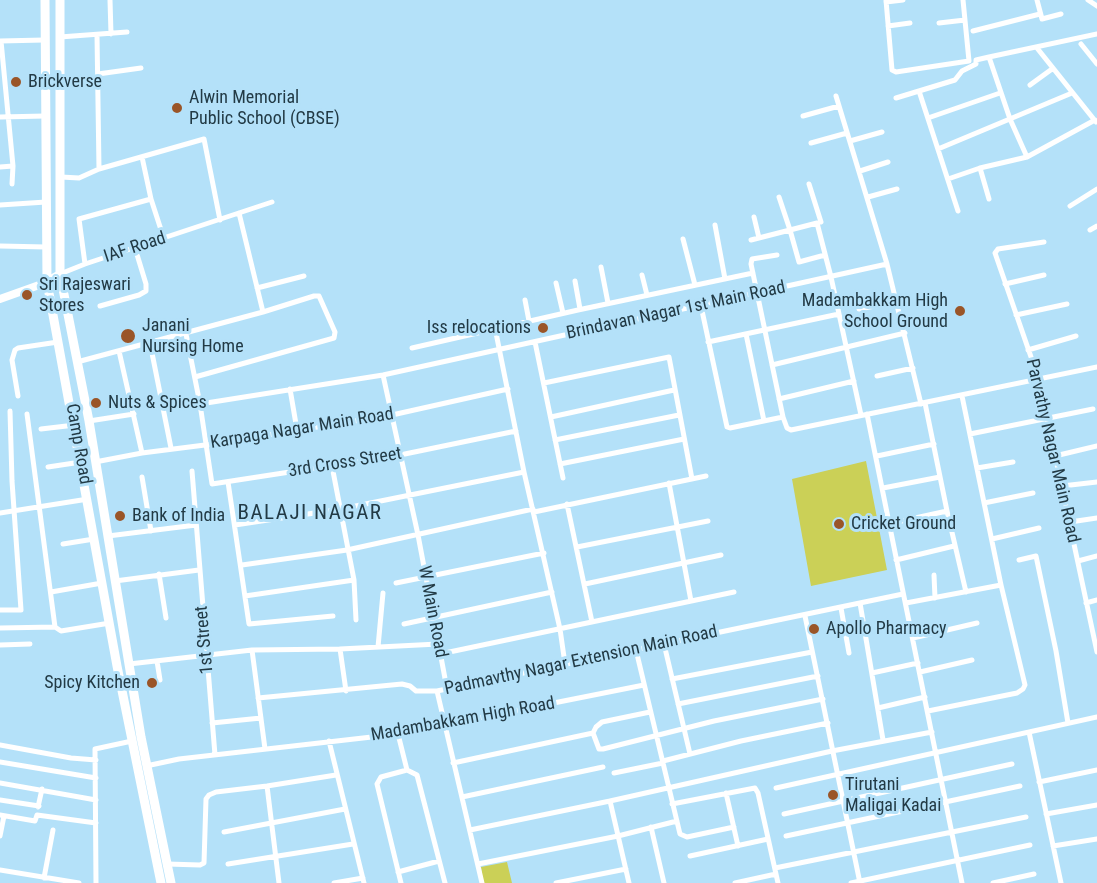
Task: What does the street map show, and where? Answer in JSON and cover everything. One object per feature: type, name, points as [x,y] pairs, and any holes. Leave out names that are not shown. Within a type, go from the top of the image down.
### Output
[{"type":"main road","name":"Camp Road","points":[[45,0],[47,282],[132,741],[142,766],[171,883]]},
{"type":"main road","name":"Camp Road","points":[[60,0],[60,274],[89,421],[129,664],[142,766],[161,883]]},
{"type":"street","points":[[110,0],[111,34]]},
{"type":"street","points":[[903,0],[886,1],[892,70],[896,72],[969,61],[963,0]]},
{"type":"street","points":[[1037,0],[1043,19],[1061,14]]},
{"type":"street","points":[[1088,0],[1097,6]]},
{"type":"street","points":[[973,31],[1040,14]]},
{"type":"street","points":[[939,23],[965,20]]},
{"type":"street","points":[[888,26],[910,23]]},
{"type":"street","points":[[60,37],[127,32]]},
{"type":"street","points":[[98,34],[99,169]]},
{"type":"street","points":[[896,98],[955,81],[962,71],[975,64],[976,60],[1097,34]]},
{"type":"street","points":[[12,184],[13,166],[0,41],[44,40]]},
{"type":"street","points":[[1081,44],[1097,64]]},
{"type":"street","points":[[948,180],[980,168],[1027,157],[1096,122],[1037,48]]},
{"type":"street","points":[[988,57],[1010,119],[1027,157]]},
{"type":"street","points":[[98,74],[141,68]]},
{"type":"street","points":[[1030,85],[1052,69]]},
{"type":"street","points":[[919,91],[958,211]]},
{"type":"street","points":[[928,118],[1000,93]]},
{"type":"street","points":[[938,148],[1072,93]]},
{"type":"street","points":[[836,96],[887,264],[934,444],[954,546],[966,592]]},
{"type":"street","points":[[803,116],[839,106]]},
{"type":"street","points":[[0,117],[45,116]]},
{"type":"street","points":[[850,141],[882,132]]},
{"type":"street","points":[[811,143],[847,134]]},
{"type":"street","points":[[61,177],[79,178],[99,169],[204,139],[220,220]]},
{"type":"street","points":[[142,157],[164,239]]},
{"type":"street","points":[[860,171],[888,162]]},
{"type":"street","points":[[0,167],[13,166]]},
{"type":"street","points":[[980,168],[989,199]]},
{"type":"street","points":[[809,184],[821,222],[825,255],[854,381],[877,456],[888,524],[962,883]]},
{"type":"street","points":[[868,198],[897,189]]},
{"type":"street","points":[[1070,206],[1097,189]]},
{"type":"street","points":[[779,196],[799,262],[825,255]]},
{"type":"street","points":[[86,264],[79,219],[152,199]]},
{"type":"street","points":[[0,204],[46,202]]},
{"type":"street","name":"IAF Road","points":[[0,299],[47,282],[60,274],[86,264],[272,202]]},
{"type":"street","points":[[239,213],[263,312]]},
{"type":"street","points":[[754,216],[759,238]]},
{"type":"street","points":[[751,240],[821,222]]},
{"type":"street","points":[[715,225],[725,279]]},
{"type":"street","points":[[1090,230],[1097,226]]},
{"type":"street","points":[[683,239],[695,285]]},
{"type":"street","name":"Parvathy Nagar Main Road","points":[[1044,242],[998,249],[995,254],[1039,380],[1097,652]]},
{"type":"street","points":[[0,246],[46,247]]},
{"type":"street","points":[[100,306],[146,291],[135,248]]},
{"type":"street","points":[[777,255],[752,260],[753,273],[783,417],[787,428],[791,430],[1097,367]]},
{"type":"street","name":"Brindavan Nagar 1st Main Road","points":[[200,404],[383,375],[887,264]]},
{"type":"street","points":[[601,267],[608,303]]},
{"type":"street","points":[[412,348],[580,309],[753,273]]},
{"type":"street","points":[[642,275],[647,295]]},
{"type":"street","points":[[1005,284],[1044,275]]},
{"type":"street","points":[[257,288],[304,276]]},
{"type":"street","points":[[575,281],[580,309]]},
{"type":"street","points":[[556,283],[563,313]]},
{"type":"street","points":[[77,362],[186,334],[317,296],[336,335],[330,340],[195,377]]},
{"type":"street","points":[[525,300],[529,321]]},
{"type":"street","points":[[859,309],[896,302]]},
{"type":"street","points":[[1016,315],[1067,304]]},
{"type":"street","points":[[701,306],[727,427],[783,417]]},
{"type":"street","points":[[708,342],[839,314]]},
{"type":"street","points":[[495,328],[524,472],[560,629],[565,664]]},
{"type":"street","points":[[772,365],[905,333]]},
{"type":"street","points":[[186,334],[213,484],[228,482],[249,624],[333,616]]},
{"type":"street","points":[[746,334],[764,421]]},
{"type":"street","points":[[1028,350],[1076,336]]},
{"type":"street","points":[[18,396],[12,354],[18,348],[58,342]]},
{"type":"street","points":[[535,342],[563,478]]},
{"type":"street","points":[[150,343],[171,448]]},
{"type":"street","points":[[119,351],[142,453]]},
{"type":"street","points":[[544,383],[669,357],[692,478]]},
{"type":"street","points":[[877,376],[913,368]]},
{"type":"street","name":"W Main Road","points":[[383,375],[418,535],[447,689]]},
{"type":"street","points":[[779,399],[854,381]]},
{"type":"street","points":[[290,389],[297,430]]},
{"type":"street","name":"Karpaga Nagar Main Road","points":[[95,462],[171,448],[205,445],[392,415],[508,389]]},
{"type":"street","points":[[551,417],[674,390]]},
{"type":"street","points":[[928,711],[1017,693],[1025,686],[1001,585],[962,396]]},
{"type":"street","points":[[970,434],[1094,409]]},
{"type":"street","points":[[0,610],[21,610],[10,411]]},
{"type":"street","points":[[27,414],[55,627]]},
{"type":"street","points":[[89,421],[134,414]]},
{"type":"street","points":[[555,440],[679,415]]},
{"type":"street","points":[[40,429],[75,424]]},
{"type":"street","name":"3rd Cross Street","points":[[228,482],[400,455],[516,431]]},
{"type":"street","points":[[560,464],[684,439]]},
{"type":"street","points":[[877,456],[934,444]]},
{"type":"street","points":[[1055,456],[1097,446]]},
{"type":"street","points":[[48,467],[81,462]]},
{"type":"street","points":[[977,468],[1013,462]]},
{"type":"street","points":[[332,466],[354,580],[356,620]]},
{"type":"street","name":"1st Street","points":[[192,471],[215,755]]},
{"type":"street","points":[[235,525],[408,496],[524,472]]},
{"type":"street","points":[[242,565],[347,550],[706,476]]},
{"type":"street","points":[[142,477],[151,531]]},
{"type":"street","points":[[883,488],[940,477]]},
{"type":"street","points":[[1062,486],[1097,482]]},
{"type":"street","points":[[669,483],[691,601]]},
{"type":"street","points":[[984,503],[1033,493]]},
{"type":"street","points":[[0,513],[88,499]]},
{"type":"street","points":[[567,504],[578,547],[592,622]]},
{"type":"street","points":[[888,524],[947,511]]},
{"type":"street","points":[[1070,522],[1097,518]]},
{"type":"street","points":[[578,547],[708,521]]},
{"type":"street","points":[[107,537],[196,525]]},
{"type":"street","points":[[992,539],[1039,528]]},
{"type":"street","points":[[63,544],[95,539]]},
{"type":"street","points":[[896,560],[954,546]]},
{"type":"street","points":[[396,583],[544,553]]},
{"type":"street","points":[[585,584],[721,555]]},
{"type":"street","points":[[1019,560],[1036,556],[1068,723]]},
{"type":"street","points":[[1078,561],[1097,556]]},
{"type":"street","points":[[114,581],[199,570]]},
{"type":"street","points":[[159,574],[166,618]]},
{"type":"street","points":[[934,575],[935,598]]},
{"type":"street","points":[[245,596],[354,580]]},
{"type":"street","points":[[51,592],[103,583]]},
{"type":"street","points":[[906,603],[1001,585]]},
{"type":"street","points":[[378,647],[383,592]]},
{"type":"street","points":[[404,624],[552,592]]},
{"type":"street","points":[[440,654],[734,592]]},
{"type":"street","name":"Padmavthy Nagar Extension Main Road","points":[[258,698],[402,684],[416,691],[437,691],[903,594]]},
{"type":"street","points":[[1086,603],[1097,600]]},
{"type":"street","points":[[860,603],[883,740]]},
{"type":"street","points":[[841,608],[849,653]]},
{"type":"street","points":[[805,616],[860,882]]},
{"type":"street","points":[[0,628],[55,627],[61,631],[110,623]]},
{"type":"street","points":[[913,638],[976,623]]},
{"type":"street","points":[[0,645],[30,644]]},
{"type":"street","points":[[129,664],[252,650],[340,649],[438,644]]},
{"type":"street","points":[[664,644],[690,754]]},
{"type":"street","points":[[340,649],[346,691]]},
{"type":"street","points":[[252,650],[265,749]]},
{"type":"street","points":[[636,650],[680,834],[685,837],[734,827]]},
{"type":"street","points":[[672,679],[812,652]]},
{"type":"street","points":[[920,672],[972,660]]},
{"type":"street","points":[[158,661],[160,680]]},
{"type":"street","points":[[872,673],[918,663]]},
{"type":"street","points":[[678,704],[818,676]]},
{"type":"street","name":"Madambakkam High Road","points":[[142,766],[178,759],[398,734],[644,686]]},
{"type":"street","points":[[437,691],[482,883]]},
{"type":"street","points":[[878,708],[925,697]]},
{"type":"street","points":[[650,712],[602,722],[593,733],[599,749],[823,699]]},
{"type":"street","points":[[776,788],[1097,717]]},
{"type":"street","points":[[212,723],[261,718]]},
{"type":"street","points":[[614,774],[690,754],[828,723]]},
{"type":"street","points":[[470,830],[883,740],[932,732]]},
{"type":"street","points":[[1029,732],[1062,883]]},
{"type":"street","points":[[453,763],[593,733]]},
{"type":"street","points":[[398,734],[407,770]]},
{"type":"street","points":[[96,883],[95,749],[132,741]]},
{"type":"street","points":[[328,741],[363,881],[334,883]]},
{"type":"street","points":[[0,745],[70,758],[96,760]]},
{"type":"street","points":[[0,762],[96,778]]},
{"type":"street","points":[[784,814],[1012,764]]},
{"type":"street","points":[[462,797],[603,767]]},
{"type":"street","points":[[400,883],[377,784],[381,777],[407,770],[417,775],[445,883]]},
{"type":"street","points":[[1039,782],[1097,770]]},
{"type":"street","points":[[167,864],[200,865],[204,863],[206,800],[209,795],[216,792],[336,775]]},
{"type":"street","points":[[0,783],[96,800]]},
{"type":"street","points":[[267,786],[279,883]]},
{"type":"street","points":[[786,836],[1020,786]]},
{"type":"street","points":[[672,804],[750,788],[757,790],[778,883]]},
{"type":"street","points":[[0,836],[2,815],[35,821],[42,789]]},
{"type":"street","points":[[726,793],[738,846]]},
{"type":"street","points":[[0,800],[39,806]]},
{"type":"street","points":[[610,801],[629,883]]},
{"type":"street","points":[[1046,814],[1097,805]]},
{"type":"street","points":[[224,832],[345,809]]},
{"type":"street","points":[[37,815],[96,823]]},
{"type":"street","points":[[735,883],[854,852],[1026,817]]},
{"type":"street","points":[[478,864],[618,836],[677,821]]},
{"type":"street","points":[[651,827],[664,883]]},
{"type":"street","points":[[44,878],[53,830]]},
{"type":"street","points":[[690,856],[768,839]]},
{"type":"street","points":[[1053,846],[1097,839]]},
{"type":"street","points":[[228,864],[353,844]]},
{"type":"street","points":[[850,883],[1030,845]]},
{"type":"street","points":[[398,872],[439,861]]},
{"type":"street","points":[[556,883],[626,869]]},
{"type":"street","points":[[0,870],[79,883]]},
{"type":"street","points":[[994,883],[1025,880],[1034,874]]},
{"type":"shaded area","name":"Cricket Ground","points":[[866,461],[887,570],[811,586],[792,479]]},
{"type":"shaded area","points":[[507,862],[512,883],[483,883],[481,867]]},
{"type":"place","name":"Brickverse","points":[[16,82]]},
{"type":"place","name":"Alwin Memorial Public School (CBSE)","points":[[177,108]]},
{"type":"place","name":"Sri Rajeswari Stores","points":[[27,295]]},
{"type":"place","name":"Madambakkam High School Ground","points":[[960,311]]},
{"type":"place","name":"Iss relocations","points":[[543,328]]},
{"type":"place","name":"Janani Nursing Home","points":[[128,336]]},
{"type":"place","name":"Nuts & Spices","points":[[96,403]]},
{"type":"place","name":"Bank of India","points":[[120,516]]},
{"type":"place","name":"Cricket Ground","points":[[839,524]]},
{"type":"place","name":"Apollo Pharmacy","points":[[814,629]]},
{"type":"place","name":"Spicy Kitchen","points":[[152,683]]},
{"type":"place","name":"Tirutani Maligai Kadai","points":[[833,795]]},
{"type":"district","name":"BALAJI NAGAR","points":[[310,514]]}]
